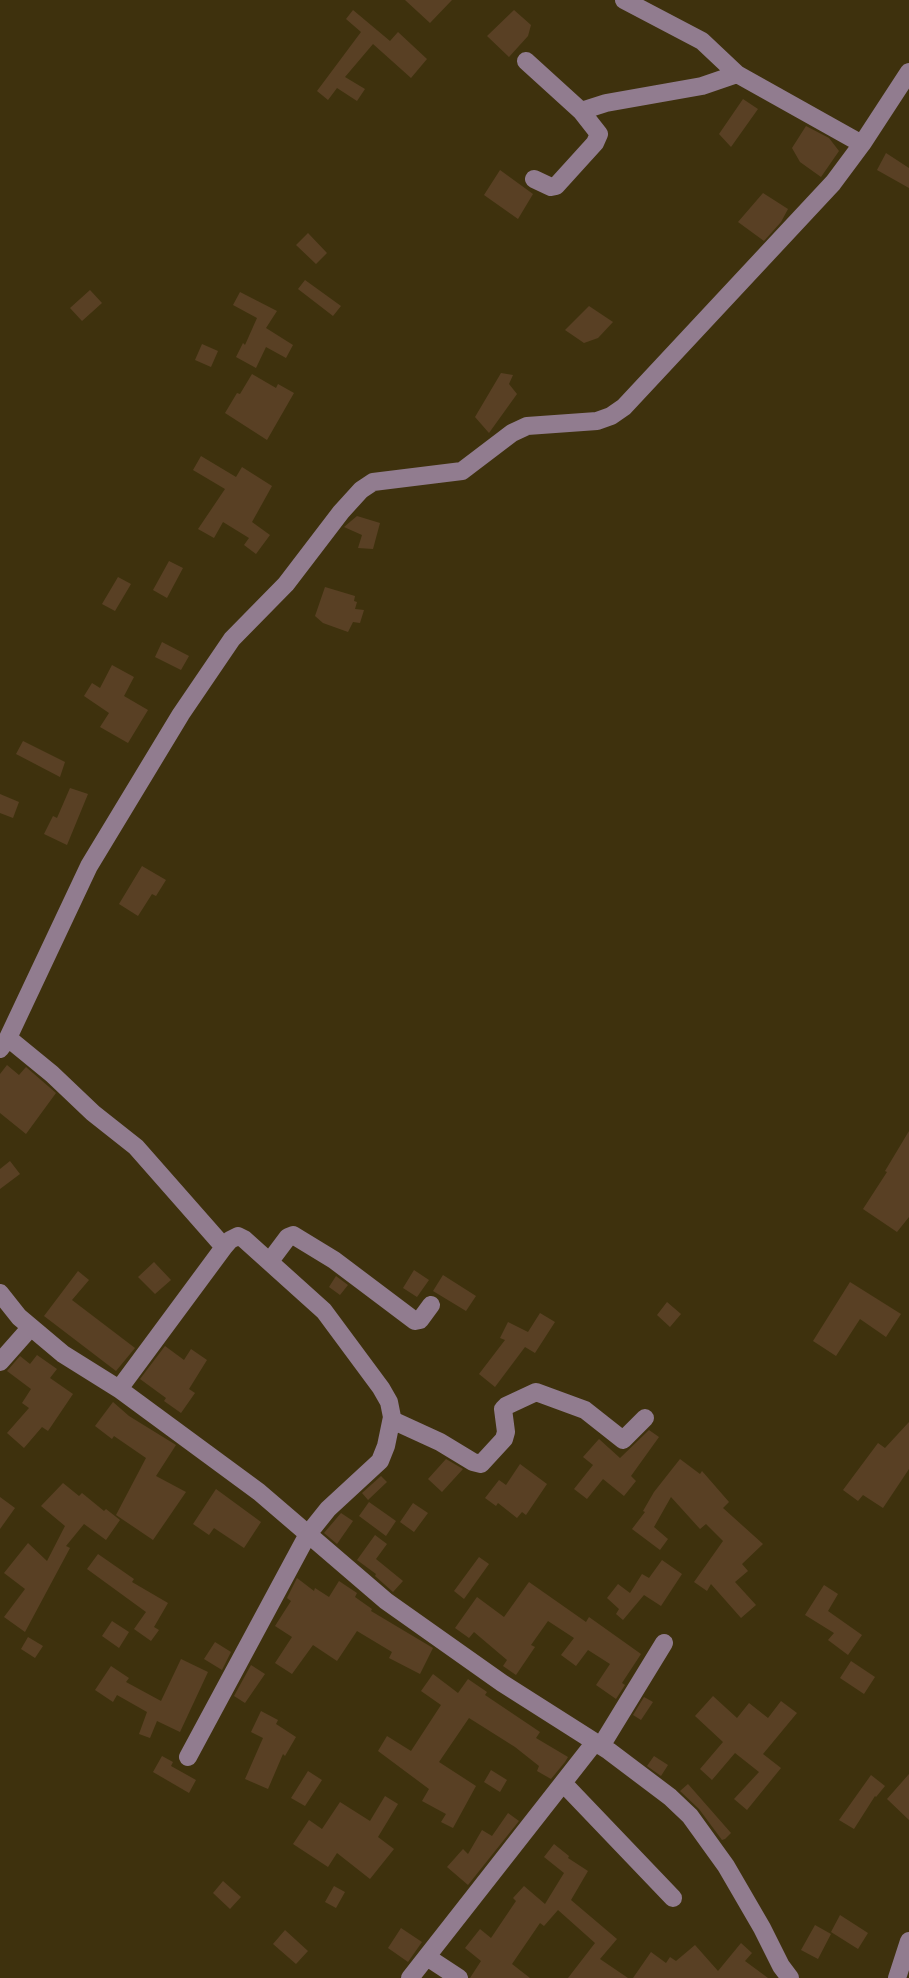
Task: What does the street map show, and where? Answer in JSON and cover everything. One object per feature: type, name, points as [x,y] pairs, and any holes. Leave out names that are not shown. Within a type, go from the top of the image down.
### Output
[{"type":"street","points":[[624,0],[702,41],[737,74],[862,144]]},
{"type":"street","points":[[526,61],[581,111],[599,134],[595,143],[556,186],[551,187],[534,179]]},
{"type":"street","points":[[224,1247],[136,1147],[93,1113],[52,1074],[4,1044],[89,866],[181,714],[232,639],[286,584],[361,489],[373,482],[462,471],[512,433],[527,426],[597,421],[624,407],[833,183],[909,72]]},
{"type":"street","points":[[581,111],[606,103],[702,86],[737,74]]},
{"type":"street","points":[[270,1261],[288,1237],[293,1235],[334,1260],[415,1321],[421,1320],[431,1305]]},
{"type":"street","points":[[119,1389],[224,1247],[238,1236],[270,1261],[324,1311],[389,1402],[392,1420],[380,1461],[328,1510],[308,1534],[188,1757]]},
{"type":"street","points":[[0,1293],[31,1327],[63,1354],[119,1389],[259,1492],[386,1601],[422,1628],[640,1772],[690,1816],[726,1866],[790,1978]]},
{"type":"street","points":[[0,1362],[31,1327]]},
{"type":"street","points":[[392,1420],[481,1464],[504,1439],[506,1432],[503,1409],[536,1392],[590,1413],[623,1440],[645,1418]]},
{"type":"street","points":[[410,1978],[598,1744],[664,1643]]},
{"type":"street","points":[[564,1784],[673,1898]]},
{"type":"street","points":[[897,1978],[909,1941]]},
{"type":"street","points":[[427,1956],[459,1978]]},
{"type":"building","points":[[405,0],[452,0],[430,23]]},
{"type":"building","points":[[353,10],[390,41],[398,32],[427,59],[411,78],[373,44],[345,77],[365,89],[357,101],[337,88],[328,100],[317,91],[361,32],[346,19]]},
{"type":"building","points":[[514,10],[531,25],[528,36],[509,57],[487,36]]},
{"type":"building","points":[[743,99],[758,109],[731,147],[719,134]]},
{"type":"building","points":[[806,126],[829,138],[839,151],[821,177],[800,162],[792,148]]},
{"type":"building","points":[[886,153],[909,168],[909,188],[877,170]]},
{"type":"building","points":[[500,170],[533,194],[518,219],[484,195]]},
{"type":"building","points":[[763,193],[788,209],[781,222],[764,241],[738,222]]},
{"type":"building","points":[[308,233],[327,253],[316,264],[296,245]]},
{"type":"building","points":[[305,280],[341,306],[333,316],[298,289]]},
{"type":"building","points":[[90,290],[102,303],[82,321],[70,308]]},
{"type":"building","points":[[240,292],[277,311],[266,328],[293,345],[286,358],[266,347],[256,368],[236,357],[243,343],[245,345],[257,318],[233,305]]},
{"type":"building","points":[[589,306],[613,322],[598,338],[584,343],[565,330]]},
{"type":"building","points":[[202,344],[218,351],[211,367],[195,360]]},
{"type":"building","points":[[501,373],[513,375],[509,384],[517,394],[489,433],[475,417]]},
{"type":"building","points":[[252,374],[276,388],[278,384],[294,393],[267,440],[225,413]]},
{"type":"building","points":[[201,456],[236,477],[242,467],[272,486],[252,522],[270,535],[256,554],[244,545],[249,538],[223,522],[214,538],[198,529],[225,489],[193,470]]},
{"type":"building","points":[[357,516],[380,523],[373,549],[358,548],[362,535],[344,527]]},
{"type":"building","points":[[169,561],[183,568],[167,598],[153,590]]},
{"type":"building","points":[[118,577],[131,584],[115,611],[102,604]]},
{"type":"building","points":[[325,587],[355,596],[355,609],[364,610],[360,623],[353,622],[348,632],[323,623],[315,616]]},
{"type":"building","points":[[162,642],[189,656],[181,670],[155,657]]},
{"type":"building","points":[[112,665],[134,677],[124,696],[148,710],[128,743],[100,727],[109,713],[84,696],[92,683],[100,688]]},
{"type":"building","points":[[23,741],[65,762],[60,777],[16,754]]},
{"type":"building","points":[[70,788],[88,794],[67,845],[44,834],[53,816],[57,818]]},
{"type":"building","points":[[0,794],[19,802],[13,818],[0,813]]},
{"type":"building","points":[[142,866],[166,880],[156,896],[152,894],[138,916],[119,904]]},
{"type":"building","points":[[7,1065],[19,1075],[26,1067],[56,1093],[26,1134],[0,1113],[0,1074]]},
{"type":"building","points":[[909,1131],[909,1217],[897,1232],[863,1209]]},
{"type":"building","points":[[10,1161],[20,1174],[0,1189],[0,1169]]},
{"type":"building","points":[[154,1262],[171,1280],[155,1294],[138,1277]]},
{"type":"building","points":[[414,1270],[429,1280],[417,1297],[403,1288]]},
{"type":"building","points":[[78,1271],[89,1280],[72,1300],[135,1348],[116,1371],[44,1316]]},
{"type":"building","points":[[443,1275],[476,1296],[466,1311],[433,1291]]},
{"type":"building","points":[[336,1276],[348,1285],[340,1295],[329,1287]]},
{"type":"building","points":[[850,1282],[901,1314],[886,1337],[860,1319],[836,1356],[813,1341]]},
{"type":"building","points":[[667,1302],[681,1314],[670,1327],[657,1315]]},
{"type":"building","points":[[540,1313],[555,1322],[535,1353],[525,1347],[495,1387],[479,1374],[505,1340],[500,1338],[508,1322],[528,1332]]},
{"type":"building","points":[[165,1346],[184,1360],[191,1349],[207,1360],[189,1389],[195,1393],[181,1413],[140,1379]]},
{"type":"building","points":[[37,1355],[57,1369],[50,1378],[73,1394],[48,1431],[42,1427],[24,1448],[7,1433],[29,1408],[22,1403],[31,1389],[7,1371],[20,1356],[30,1364]]},
{"type":"building","points":[[113,1402],[129,1416],[176,1445],[156,1476],[186,1492],[153,1540],[116,1515],[146,1458],[95,1426]]},
{"type":"building","points":[[909,1422],[909,1469],[883,1508],[863,1495],[858,1501],[843,1490],[878,1443],[885,1448]]},
{"type":"building","points":[[649,1430],[659,1437],[631,1476],[636,1481],[624,1496],[603,1479],[587,1499],[574,1489],[593,1465],[583,1457],[599,1439],[620,1458]]},
{"type":"building","points":[[446,1459],[463,1469],[442,1492],[428,1479]]},
{"type":"building","points":[[680,1459],[700,1474],[702,1471],[729,1502],[723,1508],[763,1544],[742,1564],[748,1571],[735,1582],[756,1605],[741,1618],[711,1584],[707,1591],[694,1582],[723,1541],[706,1524],[700,1529],[671,1497],[654,1527],[668,1539],[660,1550],[632,1529],[645,1512],[643,1511],[654,1492]]},
{"type":"building","points":[[520,1464],[547,1484],[526,1515],[522,1512],[517,1518],[498,1503],[496,1506],[485,1498],[499,1480],[506,1485]]},
{"type":"building","points":[[381,1476],[387,1482],[368,1500],[362,1493]]},
{"type":"building","points":[[63,1483],[79,1496],[82,1493],[120,1520],[106,1540],[84,1524],[66,1546],[70,1548],[25,1632],[4,1617],[25,1589],[4,1573],[28,1543],[47,1561],[65,1526],[41,1506]]},
{"type":"building","points":[[216,1489],[261,1522],[244,1548],[214,1528],[209,1535],[193,1524]]},
{"type":"building","points":[[0,1497],[15,1508],[0,1529]]},
{"type":"building","points":[[369,1502],[396,1521],[386,1536],[359,1516]]},
{"type":"building","points":[[413,1503],[428,1513],[414,1532],[400,1522]]},
{"type":"building","points":[[341,1513],[353,1521],[337,1544],[324,1533]]},
{"type":"building","points":[[375,1535],[387,1544],[376,1559],[403,1581],[393,1592],[375,1576],[376,1574],[357,1560]]},
{"type":"building","points":[[98,1554],[134,1579],[132,1582],[168,1603],[154,1627],[159,1630],[151,1641],[134,1629],[146,1612],[87,1569]]},
{"type":"building","points":[[479,1557],[489,1564],[464,1599],[454,1591]]},
{"type":"building","points":[[662,1560],[682,1574],[661,1606],[644,1595],[623,1620],[616,1614],[619,1609],[607,1598],[618,1584],[630,1593],[642,1574],[649,1578]]},
{"type":"building","points":[[297,1578],[314,1591],[315,1588],[329,1597],[339,1581],[357,1593],[355,1597],[372,1609],[371,1611],[433,1648],[420,1674],[389,1658],[392,1652],[357,1631],[337,1661],[313,1645],[292,1674],[275,1663],[292,1637],[275,1626],[291,1601],[287,1598]]},
{"type":"building","points":[[529,1582],[586,1622],[589,1617],[641,1654],[622,1683],[625,1685],[616,1699],[596,1685],[610,1664],[588,1650],[576,1666],[561,1655],[574,1638],[548,1621],[531,1645],[535,1647],[516,1675],[503,1666],[507,1660],[474,1632],[469,1638],[455,1628],[477,1597],[504,1617]]},
{"type":"building","points":[[824,1585],[838,1594],[828,1611],[862,1635],[848,1655],[828,1640],[834,1633],[805,1615]]},
{"type":"building","points":[[112,1621],[129,1632],[119,1648],[102,1636]]},
{"type":"building","points":[[28,1637],[43,1646],[35,1658],[21,1649]]},
{"type":"building","points":[[215,1642],[231,1652],[222,1670],[204,1659]]},
{"type":"building","points":[[181,1659],[208,1672],[180,1732],[157,1721],[150,1738],[139,1734],[147,1712],[117,1695],[113,1702],[95,1690],[111,1666],[129,1678],[126,1682],[161,1701]]},
{"type":"building","points":[[851,1661],[875,1677],[864,1694],[840,1678]]},
{"type":"building","points":[[251,1665],[265,1674],[245,1703],[234,1696]]},
{"type":"building","points":[[433,1674],[458,1693],[468,1679],[487,1692],[485,1695],[540,1732],[536,1738],[568,1757],[565,1762],[551,1779],[537,1771],[539,1766],[515,1747],[469,1718],[439,1762],[476,1786],[453,1828],[441,1822],[446,1814],[422,1801],[429,1789],[378,1751],[387,1736],[411,1751],[441,1705],[421,1691]]},
{"type":"building","points":[[713,1696],[737,1718],[749,1703],[768,1718],[781,1701],[797,1713],[763,1754],[781,1768],[747,1810],[734,1799],[759,1772],[735,1753],[712,1780],[700,1769],[723,1742],[695,1716]]},
{"type":"building","points":[[644,1697],[653,1702],[641,1720],[633,1715]]},
{"type":"building","points":[[261,1711],[278,1720],[276,1724],[296,1737],[285,1756],[283,1754],[268,1789],[245,1779],[263,1738],[251,1732]]},
{"type":"building","points":[[162,1756],[173,1762],[171,1766],[196,1780],[189,1793],[153,1772]]},
{"type":"building","points":[[654,1756],[668,1765],[661,1776],[647,1766]]},
{"type":"building","points":[[491,1770],[507,1780],[500,1792],[484,1782]]},
{"type":"building","points":[[308,1771],[322,1780],[305,1806],[291,1798]]},
{"type":"building","points":[[909,1774],[909,1820],[887,1799]]},
{"type":"building","points":[[871,1775],[885,1786],[875,1796],[854,1829],[839,1820]]},
{"type":"building","points":[[688,1784],[731,1833],[725,1839],[722,1840],[699,1809],[680,1791]]},
{"type":"building","points":[[385,1796],[398,1804],[378,1837],[394,1849],[370,1879],[337,1853],[328,1867],[293,1844],[309,1820],[322,1829],[340,1802],[370,1821]]},
{"type":"building","points":[[508,1813],[519,1821],[468,1885],[447,1867],[463,1849],[468,1854],[482,1830],[492,1836]]},
{"type":"building","points":[[554,1844],[569,1856],[568,1858],[588,1871],[571,1900],[617,1939],[600,1959],[628,1978],[568,1978],[595,1943],[558,1910],[544,1926],[540,1923],[512,1964],[530,1978],[470,1978],[481,1961],[465,1948],[480,1929],[491,1938],[516,1901],[513,1898],[524,1886],[545,1904],[564,1873],[544,1857]]},
{"type":"building","points":[[223,1881],[241,1897],[230,1909],[213,1893]]},
{"type":"building","points":[[334,1886],[345,1892],[336,1908],[325,1902]]},
{"type":"building","points":[[840,1915],[868,1933],[858,1949],[831,1932]]},
{"type":"building","points":[[815,1925],[831,1934],[818,1959],[801,1950]]},
{"type":"building","points":[[401,1928],[422,1942],[408,1962],[388,1948]]},
{"type":"building","points":[[285,1930],[308,1951],[296,1964],[273,1944]]},
{"type":"building","points":[[741,1943],[752,1953],[745,1961],[768,1978],[633,1978],[651,1952],[666,1963],[670,1957],[676,1961],[695,1945],[718,1971]]}]
